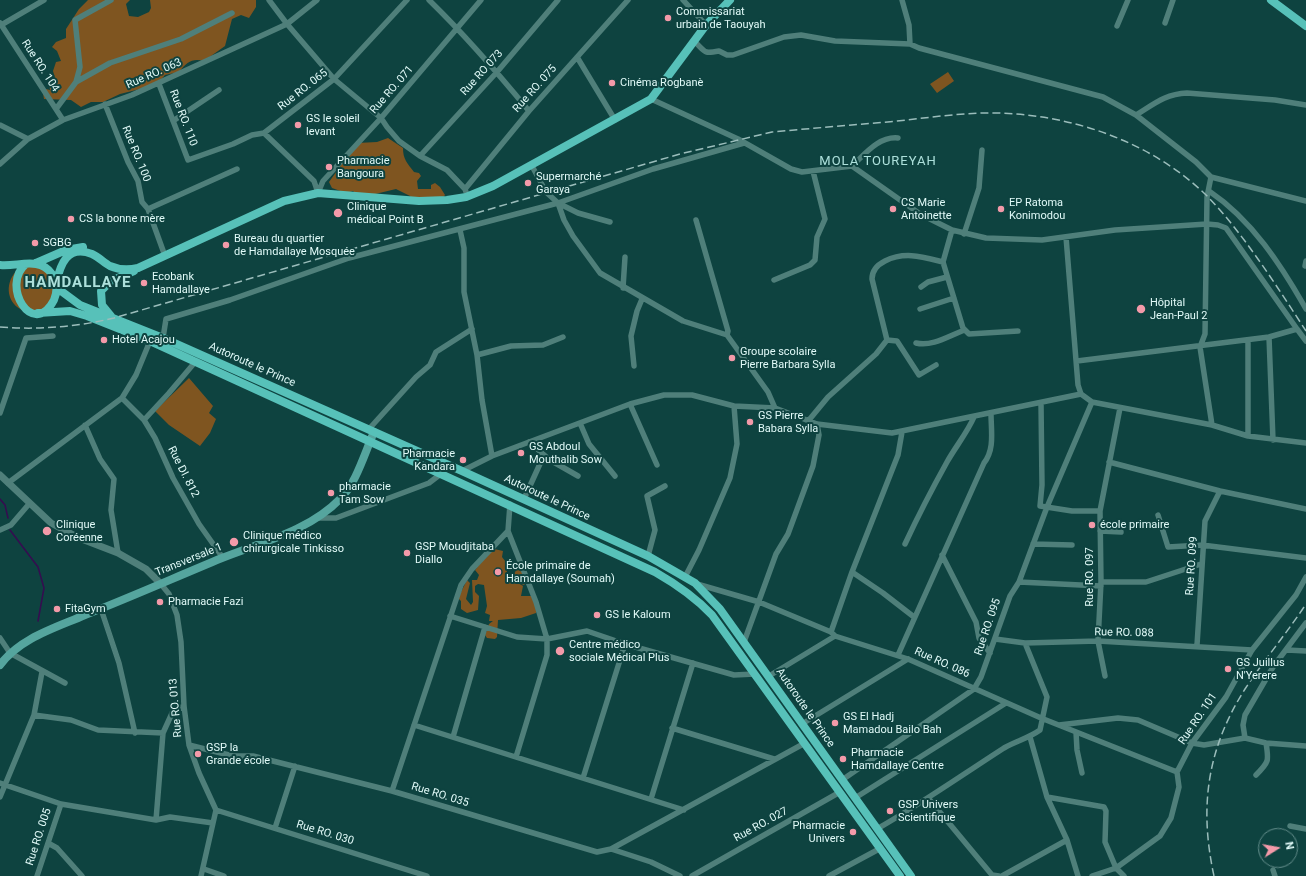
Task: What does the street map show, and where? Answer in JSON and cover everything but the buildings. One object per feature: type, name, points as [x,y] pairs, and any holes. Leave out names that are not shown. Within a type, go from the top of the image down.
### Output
[{"type":"main road","points":[[38,313],[52,304],[62,262],[76,252],[91,254],[111,266],[124,270],[138,268],[284,201],[318,194],[419,201],[447,200],[493,186],[532,166],[651,99],[706,25],[730,0]]},
{"type":"main road","points":[[1271,0],[1306,26]]},
{"type":"main road","points":[[0,265],[36,264],[66,250],[82,247],[92,250],[113,262],[122,264],[153,261]]},
{"type":"main road","points":[[113,318],[102,305],[100,300],[101,291],[104,286],[153,261]]},
{"type":"main road","points":[[9,278],[17,267],[26,264]]},
{"type":"main road","name":"Autoroute le Prince","points":[[36,264],[47,269],[55,278],[57,286],[80,306],[163,338],[462,471],[648,556],[695,583],[720,608],[911,876]]},
{"type":"main road","name":"Autoroute le Prince","points":[[14,307],[22,312],[30,314],[70,311],[150,340],[510,504],[655,572],[677,585],[700,602],[712,615],[900,876]]},
{"type":"main road","name":"Transversale 1","points":[[1,661],[10,653],[41,633],[160,583],[290,532],[318,518],[342,498],[356,474],[370,441],[371,431]]},
{"type":"street","points":[[1,24],[44,0]]},
{"type":"street","points":[[56,108],[76,82],[80,67],[75,20],[111,0]]},
{"type":"street","points":[[269,0],[287,24],[334,78],[381,118],[399,141],[420,156],[447,170],[466,193]]},
{"type":"street","name":"Rue RO. 063","points":[[0,164],[28,139],[63,120],[159,84],[287,24],[317,0]]},
{"type":"street","name":"Rue RO. 065","points":[[188,160],[233,144],[252,135],[264,133],[334,78],[407,0]]},
{"type":"street","points":[[429,0],[458,28],[529,111]]},
{"type":"street","name":"Rue RO. 071","points":[[318,194],[323,181],[381,118],[481,0]]},
{"type":"street","name":"Rue RO 073","points":[[420,156],[497,72],[558,0]]},
{"type":"street","name":"Rue RO. 075","points":[[466,193],[529,111],[628,0]]},
{"type":"street","points":[[683,0],[706,25]]},
{"type":"street","points":[[902,0],[909,25],[910,44]]},
{"type":"street","points":[[1117,26],[1128,0]]},
{"type":"street","points":[[1165,23],[1173,0]]},
{"type":"street","points":[[76,82],[110,63],[181,39],[232,13]]},
{"type":"street","name":"Rue RO. 104","points":[[1,24],[63,120]]},
{"type":"street","points":[[694,41],[704,52],[708,54],[719,51],[727,56],[784,37],[801,35],[834,41],[910,44],[919,48],[1103,97],[1136,115],[1196,162],[1211,177],[1306,201]]},
{"type":"street","points":[[578,57],[615,120]]},
{"type":"street","name":"Rue RO. 110","points":[[159,84],[188,160]]},
{"type":"street","points":[[173,121],[219,90]]},
{"type":"street","points":[[1136,115],[1163,98],[1174,94],[1187,93],[1275,100],[1306,105]]},
{"type":"street","points":[[651,99],[744,143],[792,169],[802,172],[852,166],[880,142],[887,138],[898,138]]},
{"type":"street","name":"Rue RO. 100","points":[[105,104],[128,162],[138,181],[142,202],[148,210],[165,256]]},
{"type":"street","points":[[0,125],[28,139]]},
{"type":"street","points":[[264,133],[314,181],[318,194]]},
{"type":"street","points":[[163,338],[166,319],[230,300],[350,258],[558,203],[653,169],[744,143]]},
{"type":"street","points":[[964,234],[979,188],[982,150]]},
{"type":"street","points":[[532,166],[546,192],[558,203],[578,213],[610,222]]},
{"type":"street","points":[[852,166],[920,214],[952,230],[986,238],[1042,240],[1115,230],[1206,224],[1218,225],[1226,228],[1306,341]]},
{"type":"street","points":[[148,210],[237,169]]},
{"type":"street","points":[[774,280],[810,265],[815,260],[816,237],[825,219],[812,171]]},
{"type":"street","points":[[1211,177],[1206,224],[1206,334],[1200,347],[1212,425]]},
{"type":"street","points":[[1209,191],[1228,204],[1281,266],[1306,309]]},
{"type":"street","points":[[558,203],[567,226],[600,273],[642,299],[683,321],[727,335],[768,392],[775,408]]},
{"type":"street","points":[[696,220],[728,331],[727,335]]},
{"type":"street","points":[[460,230],[464,248],[464,292],[477,355],[482,400],[492,456]]},
{"type":"street","points":[[952,230],[943,262],[965,330],[969,334],[1018,331]]},
{"type":"street","points":[[1066,237],[1078,385],[1081,394],[1092,402],[1212,425],[1248,436],[1306,443]]},
{"type":"street","points":[[887,340],[872,279],[872,273],[880,263],[896,256],[914,255],[943,262]]},
{"type":"street","points":[[623,288],[625,257]]},
{"type":"street","points":[[921,287],[928,282],[947,277]]},
{"type":"street","points":[[920,309],[954,298]]},
{"type":"street","points":[[634,366],[631,336],[637,311],[642,299]]},
{"type":"street","points":[[371,431],[416,377],[430,365],[436,352],[472,329]]},
{"type":"street","points":[[1077,362],[1269,337],[1297,329]]},
{"type":"street","points":[[916,343],[922,344],[945,339],[965,330]]},
{"type":"street","points":[[0,413],[26,338],[53,336]]},
{"type":"street","points":[[477,355],[511,346],[543,345],[563,337]]},
{"type":"street","points":[[1269,337],[1273,440]]},
{"type":"street","points":[[8,483],[122,398],[136,375],[150,340]]},
{"type":"street","points":[[887,340],[897,341],[919,375],[936,365]]},
{"type":"street","points":[[809,420],[828,397],[876,354],[887,340]]},
{"type":"street","points":[[1248,340],[1248,436]]},
{"type":"street","points":[[144,420],[196,361]]},
{"type":"street","points":[[462,471],[492,456],[630,404],[664,395],[692,395],[734,406],[775,408],[817,424],[892,433],[1081,394]]},
{"type":"street","name":"Rue DI. 812","points":[[122,398],[144,420],[155,438],[173,478],[198,524],[223,558]]},
{"type":"street","name":"Rue RO. 095","points":[[974,688],[990,653],[1010,596],[1019,582],[1047,507],[1092,402]]},
{"type":"street","points":[[1041,403],[1042,485],[1040,506],[1085,512],[1100,511]]},
{"type":"street","points":[[630,404],[657,465]]},
{"type":"street","points":[[685,577],[699,550],[730,478],[737,444],[734,406]]},
{"type":"street","name":"Rue RO. 097","points":[[1105,676],[1098,641],[1101,584],[1100,511],[1120,408]]},
{"type":"street","points":[[898,656],[942,555],[984,464],[990,455],[992,446],[991,413]]},
{"type":"street","points":[[905,544],[929,493],[954,451],[964,438],[974,417]]},
{"type":"street","points":[[580,423],[589,444],[615,476]]},
{"type":"street","points":[[744,642],[776,554],[788,534],[813,466],[819,435],[817,424]]},
{"type":"street","points":[[85,425],[100,459],[114,479],[111,510],[118,553]]},
{"type":"street","points":[[769,676],[833,634],[852,572],[898,455],[902,432]]},
{"type":"street","points":[[529,442],[550,460],[578,476]]},
{"type":"street","points":[[524,499],[544,455]]},
{"type":"street","points":[[1109,462],[1220,491],[1306,509]]},
{"type":"street","points":[[318,518],[336,518],[429,483],[442,473]]},
{"type":"street","points":[[0,475],[29,504],[51,523],[79,538],[118,553],[146,569],[160,583]]},
{"type":"street","points":[[648,556],[655,530],[647,496],[665,486]]},
{"type":"street","name":"Rue RO. 099","points":[[1197,646],[1202,545],[1205,521],[1220,491]]},
{"type":"street","points":[[0,530],[10,525],[29,504]]},
{"type":"street","points":[[510,504],[508,531],[536,602],[547,639],[547,655],[516,757]]},
{"type":"street","points":[[1158,515],[1168,547],[1202,545],[1306,558]]},
{"type":"street","points":[[392,791],[461,585],[472,569],[508,531]]},
{"type":"street","points":[[1100,531],[1121,532]]},
{"type":"street","points":[[1033,544],[1072,546]]},
{"type":"street","points":[[942,555],[976,622],[979,638],[990,653]]},
{"type":"street","points":[[1019,582],[1101,584],[1146,582],[1201,564]]},
{"type":"street","points":[[852,572],[883,592],[914,617]]},
{"type":"street","name":"Rue RO. 101","points":[[1177,772],[1192,744],[1213,716],[1252,650],[1296,595],[1306,578]]},
{"type":"street","name":"Rue RO. 013","points":[[160,583],[169,594],[177,615],[181,642],[184,706],[189,745],[199,773],[216,810]]},
{"type":"street","name":"Rue RO. 086","points":[[695,583],[759,602],[833,634],[908,659],[1041,718],[1177,772]]},
{"type":"street","points":[[100,609],[119,663],[135,733]]},
{"type":"street","points":[[450,616],[517,637],[547,639],[587,631],[625,644],[734,675],[755,674]]},
{"type":"street","points":[[1245,738],[1243,725],[1245,715],[1273,667],[1306,623]]},
{"type":"street","points":[[453,737],[485,627]]},
{"type":"street","points":[[0,638],[10,653],[42,672],[65,683]]},
{"type":"street","name":"Rue RO. 088","points":[[995,639],[1025,644],[1098,641],[1252,650]]},
{"type":"street","points":[[583,778],[625,644]]},
{"type":"street","points":[[878,829],[929,798],[1006,747],[1030,737],[1040,730],[1041,718],[1047,697],[1025,644]]},
{"type":"street","points":[[1287,650],[1306,651]]},
{"type":"street","points":[[802,724],[908,659]]},
{"type":"street","points":[[651,800],[693,663]]},
{"type":"street","points":[[0,797],[2,783],[34,715],[42,672]]},
{"type":"street","points":[[842,780],[974,688]]},
{"type":"street","points":[[855,798],[1006,702]]},
{"type":"street","points":[[156,820],[163,732],[172,711],[184,706]]},
{"type":"street","points":[[34,715],[72,720],[98,730],[135,733],[163,732]]},
{"type":"street","points":[[1058,725],[1118,718],[1138,720],[1192,744],[1210,745],[1218,742],[1245,738],[1266,743],[1306,745]]},
{"type":"street","points":[[414,725],[684,810]]},
{"type":"street","points":[[672,728],[774,759]]},
{"type":"street","points":[[1076,732],[1077,750],[1082,773]]},
{"type":"street","points":[[1030,737],[1047,797],[1067,840],[1078,876]]},
{"type":"street","points":[[611,849],[805,743]]},
{"type":"street","points":[[1256,775],[1267,763],[1266,743]]},
{"type":"street","name":"Rue RO. 035","points":[[189,745],[233,756],[253,756],[392,791],[597,852],[611,849],[651,862],[680,876]]},
{"type":"street","points":[[275,828],[295,766]]},
{"type":"street","points":[[1092,876],[1116,868],[1160,836],[1171,818],[1180,787],[1177,772]]},
{"type":"street","points":[[2,783],[61,804],[156,820],[170,817],[213,823]]},
{"type":"street","name":"Rue RO. 027","points":[[692,876],[840,792]]},
{"type":"street","points":[[1047,797],[1104,807],[1106,812],[1105,842],[1116,868],[1124,876]]},
{"type":"street","points":[[929,798],[992,876],[1000,876],[1067,840]]},
{"type":"street","name":"Rue RO. 005","points":[[37,876],[61,804]]},
{"type":"street","points":[[201,876],[204,869],[216,810]]},
{"type":"street","name":"Rue RO. 030","points":[[216,810],[427,876]]},
{"type":"street","points":[[1290,826],[1306,829]]},
{"type":"street","points":[[48,843],[57,848],[82,876]]},
{"type":"street","points":[[830,876],[881,848]]},
{"type":"street","points":[[204,869],[224,876]]},
{"type":"street","points":[[1273,870],[1275,876]]},
{"type":"shaded area","points":[[88,0],[130,0],[126,4],[129,16],[138,17],[149,12],[151,8],[150,0],[256,0],[256,7],[249,18],[241,15],[232,19],[225,46],[204,61],[196,60],[187,63],[179,72],[165,75],[159,82],[144,88],[120,94],[103,102],[91,102],[81,107],[71,100],[44,99],[43,93],[46,89],[50,90],[49,81],[55,78],[53,71],[56,62],[61,61],[57,51],[52,47],[56,42],[66,38],[66,29],[79,9]]},
{"type":"shaded area","points":[[948,72],[954,81],[937,93],[930,84]]},
{"type":"shaded area","points":[[388,138],[403,148],[407,163],[414,172],[419,173],[421,176],[417,181],[418,189],[431,189],[431,185],[435,183],[440,187],[445,195],[442,199],[411,198],[410,196],[396,189],[371,195],[355,193],[353,191],[346,193],[332,188],[329,182],[357,143],[377,142]]},
{"type":"shaded area","points":[[31,265],[50,273],[55,293],[44,309],[24,311],[14,304],[9,294],[9,288],[12,276],[16,271]]},
{"type":"shaded area","points":[[189,378],[213,406],[209,413],[216,419],[210,433],[200,446],[169,425],[155,411]]},
{"type":"shaded area","name":"École primaire de Hamdallaye (Soumah)","points":[[490,548],[503,551],[502,557],[509,566],[506,574],[510,575],[510,580],[517,569],[522,572],[527,581],[524,585],[516,582],[523,586],[521,596],[532,596],[537,608],[536,613],[521,618],[498,620],[497,637],[495,639],[487,638],[485,635],[489,624],[493,621],[489,621],[490,615],[485,613],[487,606],[484,585],[478,584],[475,586],[475,592],[479,596],[478,610],[467,613],[461,609],[461,601],[458,598],[467,580],[470,583],[466,599],[471,605],[473,602],[472,580],[477,580],[479,575],[475,570],[487,557]]},
{"type":"waterway","points":[[0,499],[5,505],[8,518]]},
{"type":"waterway","points":[[10,530],[38,567],[44,588],[38,621]]},
{"type":"railway","points":[[0,327],[57,327],[86,324],[114,318],[680,154],[772,132],[981,113],[1042,117],[1073,123],[1103,132],[1132,144],[1159,159],[1185,177],[1208,197],[1221,211],[1260,261],[1306,331]]},
{"type":"railway","points":[[1214,876],[1209,851],[1207,802],[1215,756],[1222,734],[1232,711],[1245,689],[1306,604]]},
{"type":"place","name":"Commissariat urbain de Taouyah","points":[[668,18]]},
{"type":"place","name":"Cinéma Rogbanè","points":[[612,83]]},
{"type":"place","name":"GS le soleil levant","points":[[298,125]]},
{"type":"place","name":"Pharmacie Bangoura","points":[[329,167]]},
{"type":"place","name":"Supermarché Garaya","points":[[528,183]]},
{"type":"place","name":"CS Marie Antoinette","points":[[893,209]]},
{"type":"place","name":"EP Ratoma Konimodou","points":[[1001,209]]},
{"type":"place","name":"Clinique médical Point B","points":[[338,213]]},
{"type":"place","name":"CS la bonne mère","points":[[71,219]]},
{"type":"place","name":"SGBG","points":[[35,243]]},
{"type":"place","name":"Bureau du quartier de Hamdallaye Mosquée","points":[[226,245]]},
{"type":"place","name":"Ecobank Hamdallaye","points":[[144,283]]},
{"type":"place","name":"Hôpital Jean-Paul 2","points":[[1141,309]]},
{"type":"place","name":"Hotel Acajou","points":[[104,340]]},
{"type":"place","name":"Groupe scolaire Pierre Barbara Sylla","points":[[732,358]]},
{"type":"place","name":"GS Pierre Babara Sylla","points":[[750,422]]},
{"type":"place","name":"GS Abdoul Mouthalib Sow","points":[[521,453]]},
{"type":"place","name":"Pharmacie Kandara","points":[[463,460]]},
{"type":"place","name":"pharmacie Tam Sow","points":[[331,493]]},
{"type":"place","name":"école primaire","points":[[1092,525]]},
{"type":"place","name":"Clinique Coréenne","points":[[47,531]]},
{"type":"place","name":"Clinique médico chirurgicale Tinkisso","points":[[234,542]]},
{"type":"place","name":"GSP Moudjitaba Diallo","points":[[407,553]]},
{"type":"place","name":"École primaire de Hamdallaye (Soumah)","points":[[498,572]]},
{"type":"place","name":"Pharmacie Fazi","points":[[160,602]]},
{"type":"place","name":"FitaGym","points":[[57,609]]},
{"type":"place","name":"GS le Kaloum","points":[[597,615]]},
{"type":"place","name":"Centre médico sociale Médical Plus","points":[[560,651]]},
{"type":"place","name":"GS Juillus N'Yerere","points":[[1228,669]]},
{"type":"place","name":"GS El Hadj Mamadou Bailo Bah","points":[[835,723]]},
{"type":"place","name":"GSP la Grande école","points":[[198,754]]},
{"type":"place","name":"Pharmacie Hamdallaye Centre","points":[[843,759]]},
{"type":"place","name":"GSP Univers Scientifique","points":[[890,811]]},
{"type":"place","name":"Pharmacie Univers","points":[[853,832]]},
{"type":"district","name":"MOLA TOUREYAH","points":[[878,162]]},
{"type":"district","name":"HAMDALLAYE","points":[[78,283]]}]
